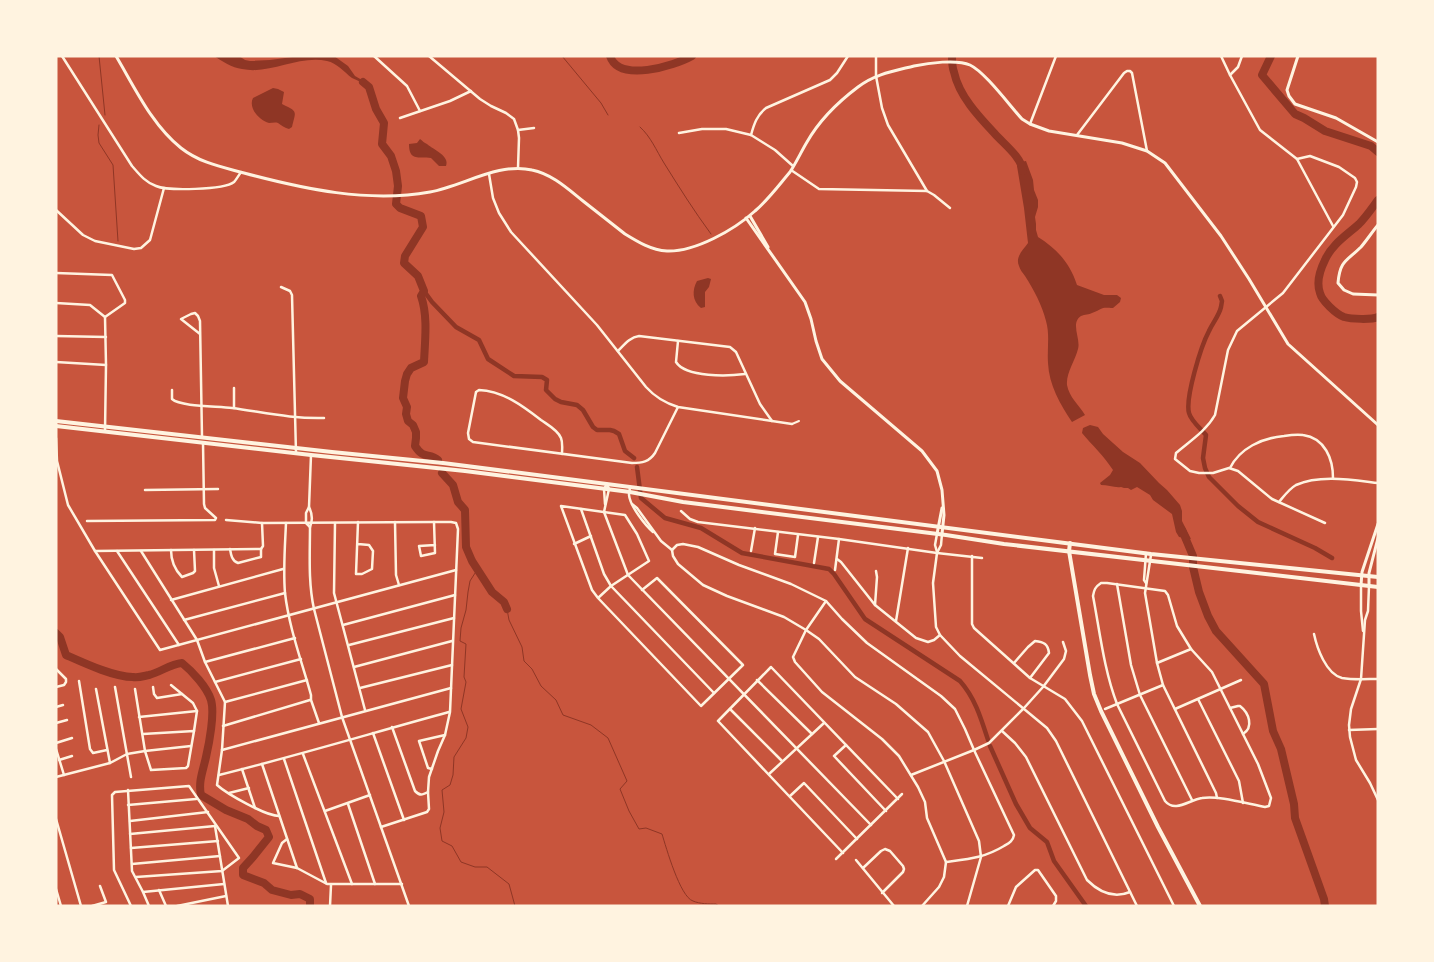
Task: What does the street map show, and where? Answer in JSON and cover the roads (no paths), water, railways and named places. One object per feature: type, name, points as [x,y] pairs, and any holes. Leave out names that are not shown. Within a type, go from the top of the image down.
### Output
[{"type":"main road","points":[[56,421],[202,437],[312,455],[607,487],[646,488],[1149,553],[1378,577]]},
{"type":"main road","points":[[56,426],[274,448]]},
{"type":"main road","points":[[296,451],[312,450],[443,463],[607,487]]},
{"type":"main road","points":[[630,489],[635,492],[683,502],[1148,561],[1378,586]]},
{"type":"main road","points":[[1070,543],[1069,551],[1094,694],[1154,818],[1200,906]]},
{"type":"street","points":[[62,56],[132,166],[143,179],[157,187],[195,189],[223,186],[234,182],[240,172]]},
{"type":"street","points":[[116,56],[154,119],[166,135],[182,149],[206,163],[306,188],[359,196],[403,195],[436,191],[490,174],[518,168],[533,170],[553,178],[638,242],[651,248],[667,251],[689,248],[712,239],[750,216],[792,168],[808,140],[825,118],[858,87],[876,76],[925,64],[961,62],[969,64],[977,69],[1022,120],[1049,131],[1122,143],[1147,152],[1165,163],[1221,236],[1288,344],[1378,426]]},
{"type":"street","points":[[374,56],[407,86],[420,111]]},
{"type":"street","points":[[429,56],[491,106],[514,119],[518,130],[518,168]]},
{"type":"street","points":[[751,135],[755,122],[760,113],[766,108],[830,80],[848,56]]},
{"type":"street","points":[[876,56],[876,76],[882,108],[888,125],[927,191]]},
{"type":"street","points":[[1030,124],[1056,56]]},
{"type":"street","points":[[1221,56],[1260,130],[1297,158],[1334,226]]},
{"type":"street","points":[[1230,75],[1238,67],[1242,56]]},
{"type":"street","points":[[1298,56],[1287,90],[1295,104],[1336,118],[1378,142]]},
{"type":"street","points":[[1077,135],[1124,72],[1130,71],[1132,73],[1147,152]]},
{"type":"street","points":[[400,118],[455,99],[471,91]]},
{"type":"street","points":[[518,130],[534,128]]},
{"type":"street","points":[[679,133],[702,129],[726,129],[751,135],[775,150],[792,168],[819,189],[927,191],[950,208]]},
{"type":"street","points":[[1297,158],[1310,156],[1339,167],[1355,178],[1356,187],[1343,215],[1283,293],[1237,331],[1228,350],[1215,415],[1200,434],[1176,453],[1175,459],[1190,470],[1198,473],[1213,473],[1229,468],[1238,471],[1272,498],[1325,523]]},
{"type":"street","points":[[490,174],[493,198],[511,232],[597,325],[654,395],[663,402],[678,407],[792,424],[799,421]]},
{"type":"street","points":[[56,210],[83,235],[95,241],[134,249],[141,248],[150,240],[164,188]]},
{"type":"street","points":[[750,216],[771,252],[805,302],[822,360],[840,381],[922,451],[937,471],[942,490],[944,515],[935,544],[937,553]]},
{"type":"street","points":[[746,218],[760,240],[771,252]]},
{"type":"street","points":[[1378,225],[1360,248],[1343,264],[1339,273],[1338,283],[1344,290],[1353,294],[1378,295]]},
{"type":"street","points":[[56,273],[112,275],[125,300],[124,303],[104,317]]},
{"type":"street","points":[[281,287],[290,291],[292,295],[296,451]]},
{"type":"street","points":[[56,303],[90,306],[104,317],[106,338],[105,431]]},
{"type":"street","points":[[87,521],[216,519],[205,508],[203,490],[200,321],[195,313],[181,319],[200,334]]},
{"type":"street","points":[[56,336],[106,338]]},
{"type":"street","points":[[618,351],[635,336],[730,347],[736,352],[760,404],[772,421]]},
{"type":"street","points":[[678,341],[676,362],[682,368],[713,376],[745,374]]},
{"type":"street","points":[[56,362],[106,365]]},
{"type":"street","points":[[234,388],[234,408]]},
{"type":"street","points":[[172,390],[172,399],[174,401],[203,406],[234,408],[261,414],[324,418]]},
{"type":"street","points":[[562,454],[560,436],[518,403],[486,391],[479,390],[476,392],[468,433],[471,440],[477,443],[562,454],[632,463],[647,461],[651,458],[678,407]]},
{"type":"street","points":[[1229,468],[1242,451],[1253,444],[1277,436],[1297,434],[1305,435],[1318,441],[1326,450],[1333,468],[1333,478]]},
{"type":"street","points":[[56,438],[57,461],[67,502],[96,551],[160,650],[456,570]]},
{"type":"street","points":[[306,523],[306,513],[309,507],[312,450]]},
{"type":"street","points":[[1279,502],[1291,488],[1310,481],[1333,478],[1378,483]]},
{"type":"street","points":[[607,487],[604,512],[628,575],[871,825]]},
{"type":"street","points":[[145,490],[218,489]]},
{"type":"street","points":[[630,489],[629,495],[632,504],[666,546],[672,550],[678,564],[703,585],[784,617],[806,630],[819,639],[855,678],[896,704],[928,732],[944,761],[979,841],[981,857],[967,906]]},
{"type":"street","points":[[598,598],[611,586],[650,561],[627,517],[622,514],[562,506],[560,507],[592,590],[598,598],[701,706],[743,665],[657,578],[642,590]]},
{"type":"street","points":[[309,507],[312,513],[312,523],[310,526],[311,596],[314,608],[342,717],[409,906]]},
{"type":"street","points":[[581,509],[604,574],[611,586],[715,693]]},
{"type":"street","points":[[681,511],[690,520],[698,522],[982,558]]},
{"type":"street","points":[[226,520],[262,523],[451,522],[456,524],[458,529],[450,712],[445,735],[429,777],[428,810],[381,827]]},
{"type":"street","points":[[358,522],[356,574],[362,574],[372,569],[373,551],[369,545],[358,544]]},
{"type":"street","points":[[394,522],[396,575],[400,585]]},
{"type":"street","points":[[434,522],[435,545],[435,553],[421,556],[419,546],[435,545]]},
{"type":"street","points":[[230,549],[233,558],[238,563],[261,557],[263,546],[262,523]]},
{"type":"street","points":[[286,523],[285,593],[311,700],[319,724]]},
{"type":"street","points":[[306,523],[310,526]]},
{"type":"street","points":[[334,523],[334,593],[365,710]]},
{"type":"street","points":[[1364,640],[1361,611],[1362,576],[1378,524]]},
{"type":"street","points":[[940,527],[942,534],[941,545],[937,553],[933,583],[936,627],[940,635],[960,656],[1047,728],[1056,741],[1137,906]]},
{"type":"street","points":[[751,551],[755,528]]},
{"type":"street","points":[[778,532],[774,554],[795,556],[798,535]]},
{"type":"street","points":[[574,544],[590,536]]},
{"type":"street","points":[[814,563],[818,536]]},
{"type":"street","points":[[1378,538],[1369,576],[1368,611],[1365,620],[1361,678],[1351,709],[1350,730],[1356,760],[1378,800]]},
{"type":"street","points":[[835,570],[839,539]]},
{"type":"street","points":[[672,550],[677,545],[683,544],[698,547],[739,565],[791,584],[826,601],[867,643],[923,682],[955,709],[1014,835],[1013,840],[993,853],[981,857],[946,862]]},
{"type":"street","points":[[896,621],[908,548]]},
{"type":"street","points":[[96,551],[261,549]]},
{"type":"street","points":[[117,550],[179,644]]},
{"type":"street","points":[[171,550],[173,565],[182,577],[195,571],[194,550]]},
{"type":"street","points":[[214,550],[214,568],[219,586]]},
{"type":"street","points":[[141,551],[197,640],[214,682],[225,702],[218,785],[228,793],[255,808],[271,815],[279,816]]},
{"type":"street","points":[[1149,553],[1144,580],[1146,583],[1157,663],[1163,685],[1216,792],[1217,798]]},
{"type":"street","points":[[972,556],[972,624],[974,628],[1030,678],[1065,699],[1082,721],[1174,906]]},
{"type":"street","points":[[836,558],[874,605],[916,638],[928,642],[940,635]]},
{"type":"street","points":[[172,600],[284,569]]},
{"type":"street","points":[[874,605],[876,571]]},
{"type":"street","points":[[1107,582],[1146,588],[1165,591],[1168,595],[1177,626],[1191,650],[1212,672],[1258,764],[1270,798],[1269,806],[1265,808],[1208,797],[1178,807],[1168,805],[1163,797],[1112,688],[1100,638],[1093,596],[1096,586],[1107,582]]},
{"type":"street","points":[[1116,584],[1131,665],[1140,695],[1192,801]]},
{"type":"street","points":[[184,620],[285,593]]},
{"type":"street","points":[[343,625],[455,595]]},
{"type":"street","points":[[826,601],[806,630],[793,657],[795,662],[822,692],[899,756],[925,802],[927,818],[946,862],[944,877],[939,887],[922,906]]},
{"type":"street","points":[[349,645],[454,618]]},
{"type":"street","points":[[1314,634],[1317,648],[1330,670],[1335,674],[1341,678],[1378,679]]},
{"type":"street","points":[[205,662],[295,638]]},
{"type":"street","points":[[354,667],[453,641]]},
{"type":"street","points":[[1014,663],[1028,646],[1036,641],[1045,643],[1048,646],[1049,653],[1030,678]]},
{"type":"street","points":[[911,775],[989,743],[1043,687],[1064,658],[1066,651],[1063,642]]},
{"type":"street","points":[[1157,663],[1191,650]]},
{"type":"street","points":[[214,682],[301,659]]},
{"type":"street","points":[[360,688],[452,665]]},
{"type":"street","points":[[843,853],[718,722],[757,680],[771,667],[898,799]]},
{"type":"street","points":[[56,669],[66,679],[64,685],[56,687]]},
{"type":"street","points":[[225,702],[307,680]]},
{"type":"street","points":[[757,680],[812,734]]},
{"type":"street","points":[[1175,709],[1241,680]]},
{"type":"street","points":[[79,682],[90,749],[93,753],[107,750]]},
{"type":"street","points":[[135,689],[145,751],[150,768],[153,771],[186,768],[188,766],[197,712],[193,703],[171,685]]},
{"type":"street","points":[[1105,709],[1163,685]]},
{"type":"street","points":[[115,687],[131,777]]},
{"type":"street","points":[[153,687],[157,698],[182,694]]},
{"type":"street","points":[[222,750],[451,688]]},
{"type":"street","points":[[96,689],[110,763]]},
{"type":"street","points":[[1198,699],[1238,781],[1243,803]]},
{"type":"street","points":[[223,726],[311,700]]},
{"type":"street","points":[[56,706],[63,705]]},
{"type":"street","points":[[1230,708],[1240,706],[1248,715],[1249,729],[1243,734]]},
{"type":"street","points":[[730,709],[782,761]]},
{"type":"street","points":[[139,717],[197,712]]},
{"type":"street","points":[[219,775],[303,754],[373,732],[450,712]]},
{"type":"street","points":[[56,724],[67,720]]},
{"type":"street","points":[[769,774],[824,723]]},
{"type":"street","points":[[392,728],[415,791],[418,795],[428,792]]},
{"type":"street","points":[[1350,730],[1378,729]]},
{"type":"street","points":[[143,734],[194,731]]},
{"type":"street","points":[[1002,731],[1026,756],[1087,880],[1101,892],[1113,895],[1123,895],[1130,892]]},
{"type":"street","points":[[373,732],[404,820]]},
{"type":"street","points":[[432,769],[428,768],[419,741],[445,735]]},
{"type":"street","points":[[56,743],[72,738]]},
{"type":"street","points":[[846,745],[834,756],[886,811]]},
{"type":"street","points":[[56,777],[110,763],[127,754],[191,746]]},
{"type":"street","points":[[56,749],[64,775]]},
{"type":"street","points":[[303,754],[352,884]]},
{"type":"street","points":[[60,760],[72,756]]},
{"type":"street","points":[[284,758],[327,884]]},
{"type":"street","points":[[262,764],[297,868]]},
{"type":"street","points":[[242,769],[255,808]]},
{"type":"street","points":[[790,796],[804,783],[857,839]]},
{"type":"street","points":[[131,906],[114,870],[112,795],[115,792],[128,790],[189,786],[239,858],[222,871],[136,877]]},
{"type":"street","points":[[228,793],[249,788]]},
{"type":"street","points":[[128,790],[132,871],[149,906]]},
{"type":"street","points":[[836,859],[902,794]]},
{"type":"street","points":[[325,811],[370,795]]},
{"type":"street","points":[[128,805],[197,799]]},
{"type":"street","points":[[348,804],[375,884]]},
{"type":"street","points":[[130,821],[208,812]]},
{"type":"street","points":[[56,819],[81,906]]},
{"type":"street","points":[[130,834],[215,825]]},
{"type":"street","points":[[215,825],[228,906]]},
{"type":"street","points":[[287,839],[282,843],[273,863],[297,868],[327,884],[402,884]]},
{"type":"street","points":[[131,848],[218,841]]},
{"type":"street","points":[[863,868],[885,849],[890,851],[901,862],[904,868],[903,872],[882,893]]},
{"type":"street","points":[[132,864],[220,856]]},
{"type":"street","points":[[856,860],[894,906]]},
{"type":"street","points":[[1008,906],[1016,887],[1035,870],[1038,870],[1056,896],[1053,906]]},
{"type":"street","points":[[143,892],[224,884]]},
{"type":"street","points":[[330,906],[331,884]]},
{"type":"street","points":[[92,906],[106,902],[100,886]]},
{"type":"street","points":[[56,889],[61,906]]},
{"type":"street","points":[[159,890],[166,906]]},
{"type":"street","points":[[177,906],[226,896]]},
{"type":"waterway","points":[[99,56],[105,115]]},
{"type":"waterway","points":[[562,56],[601,103],[608,115]]},
{"type":"waterway","points":[[610,56],[615,64],[624,69],[635,71],[661,68],[692,56]]},
{"type":"waterway","points":[[952,56],[957,81],[965,98],[983,121],[1016,156],[1023,171]]},
{"type":"waterway","points":[[1271,56],[1262,75],[1295,114],[1325,131],[1371,146],[1378,152]]},
{"type":"waterway","points":[[363,82],[369,87],[376,109],[384,123],[382,144],[391,156],[396,171],[398,186],[396,204],[400,208],[421,216],[423,227],[405,256],[404,263],[418,276],[424,291],[421,296],[425,320],[424,362],[411,368],[407,374],[403,398],[407,407],[408,421],[413,425],[416,432],[415,446],[421,453],[438,460]]},
{"type":"waterway","points":[[99,125],[99,143],[113,165],[118,241]]},
{"type":"waterway","points":[[640,127],[650,139],[711,234]]},
{"type":"waterway","points":[[1378,200],[1362,221],[1340,240],[1328,254],[1319,276],[1318,285],[1323,300],[1344,317],[1356,319],[1378,317]]},
{"type":"waterway","points":[[424,291],[456,327],[479,340],[488,359],[514,376],[542,377],[547,380],[546,390],[555,399],[577,405],[583,410],[593,427],[597,430],[610,430],[619,434],[625,451],[634,458]]},
{"type":"waterway","points":[[1220,296],[1222,301],[1220,310],[1206,338],[1198,360],[1191,384],[1188,406],[1192,419],[1206,435],[1203,458],[1205,468],[1209,477],[1238,506],[1258,522],[1315,548],[1332,558]]},
{"type":"waterway","points":[[637,467],[641,498],[665,518],[701,528],[742,553],[829,569],[865,619],[960,681],[974,701],[988,740]]},
{"type":"waterway","points":[[442,473],[453,485],[458,502],[465,510],[466,547],[472,561],[492,592],[504,602],[507,609]]},
{"type":"waterway","points":[[1182,530],[1193,556],[1193,567],[1199,592],[1208,616],[1216,631],[1264,684],[1273,731],[1281,749],[1294,804],[1295,818],[1325,906]]},
{"type":"waterway","points":[[477,570],[470,581],[460,641],[466,644],[464,677],[466,682],[461,709],[468,727],[466,738],[454,757],[453,775],[450,785],[442,790],[444,812],[440,828],[442,841],[452,846],[461,862],[475,867],[487,867],[509,884],[515,906]]},
{"type":"waterway","points":[[507,609],[509,620],[522,647],[524,661],[532,669],[541,686],[556,700],[563,715],[591,725],[608,738],[627,781],[620,789],[629,811],[639,829],[646,828],[662,834],[674,871],[683,891],[693,901],[719,906]]},
{"type":"waterway","points":[[56,633],[60,637],[66,655],[108,672],[139,677],[182,663],[195,675],[206,690],[212,706],[210,737],[200,781],[201,795],[266,830],[269,837],[243,868],[243,875],[264,883],[272,890],[291,895],[300,894],[310,899],[310,906]]},
{"type":"waterway","points":[[990,746],[1016,804],[1030,828],[1047,842],[1054,861],[1086,906]]}]
